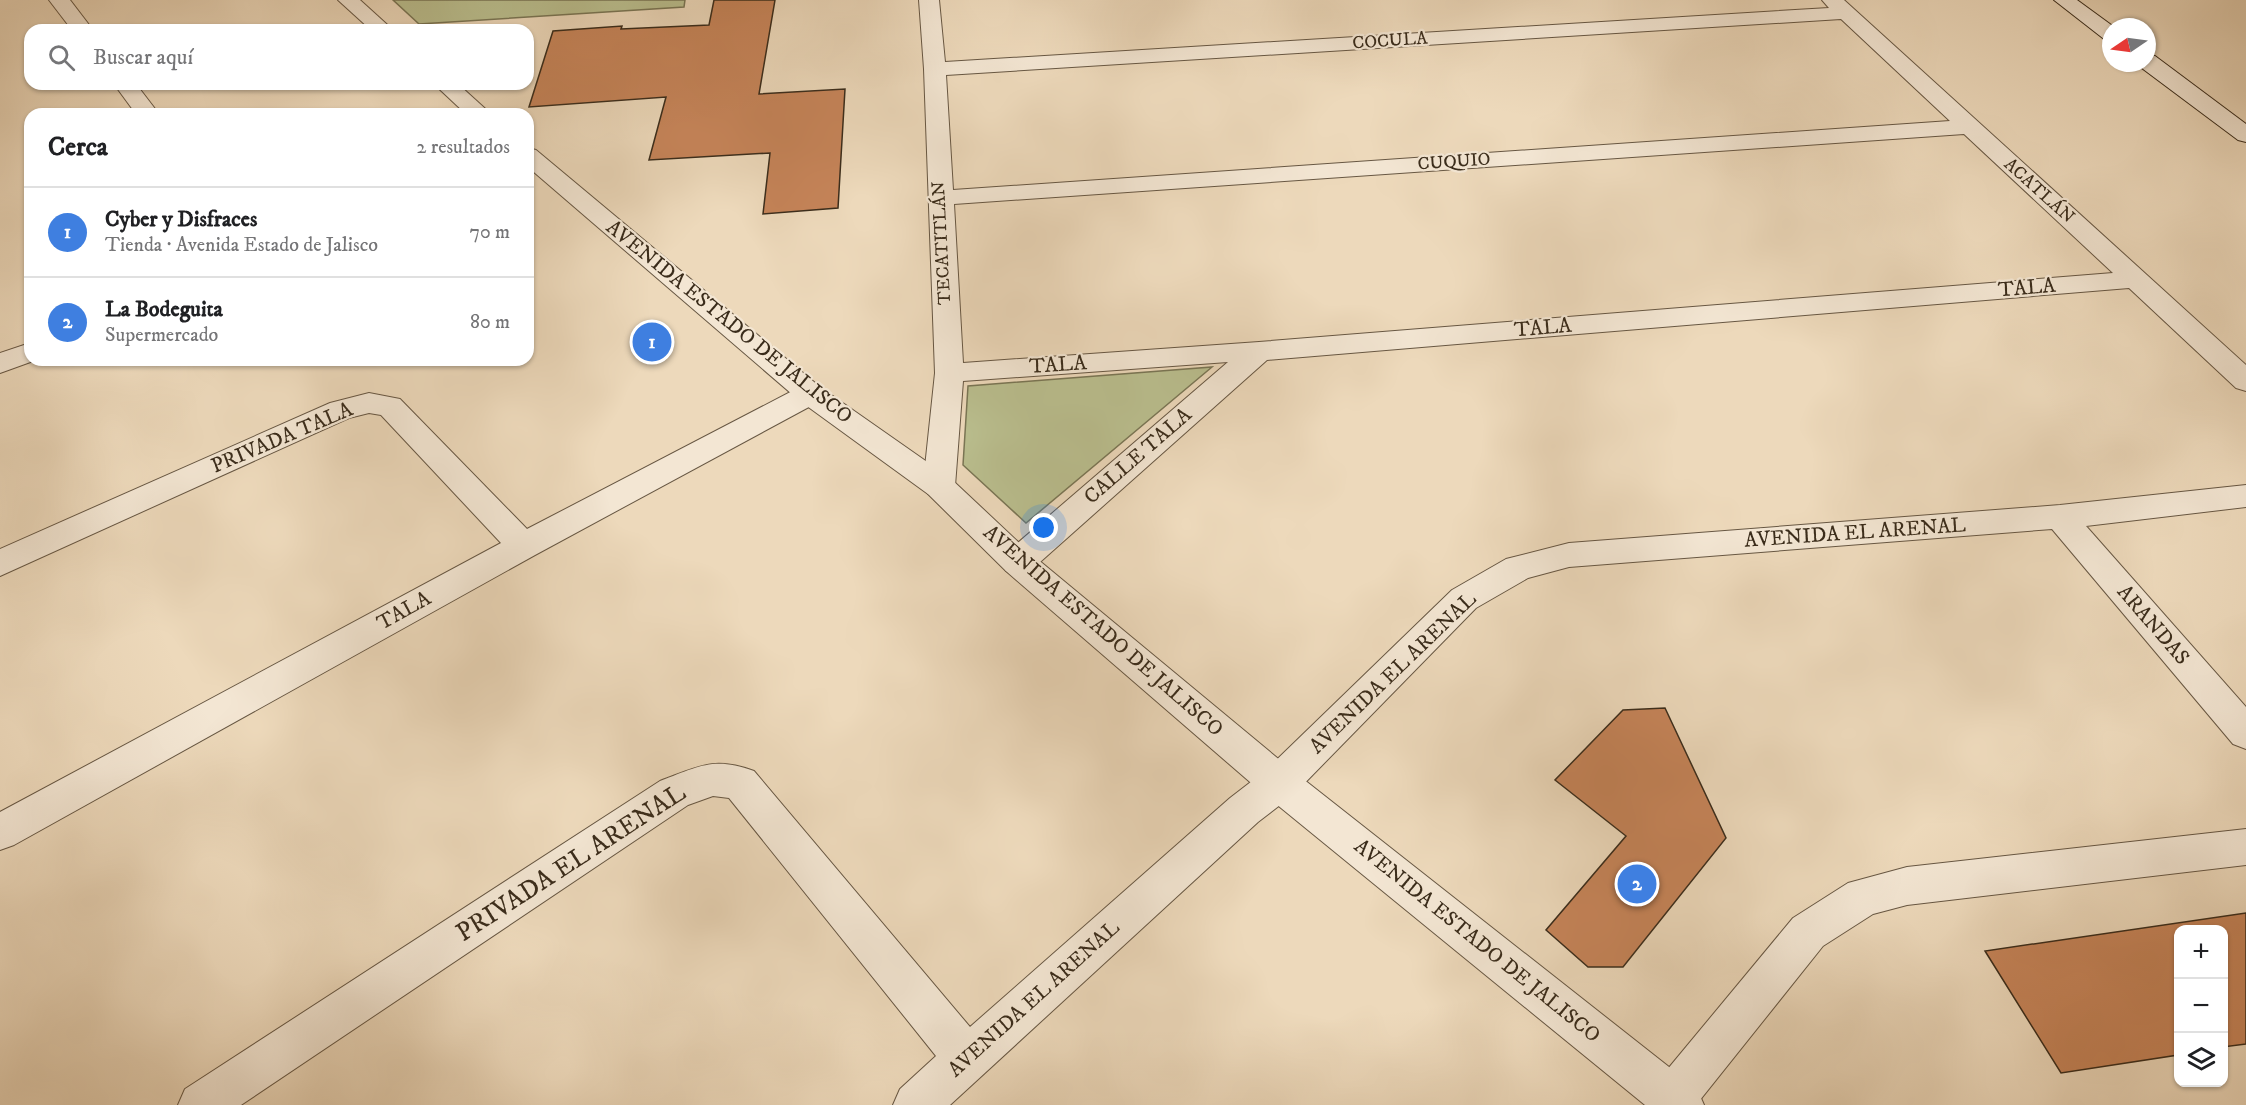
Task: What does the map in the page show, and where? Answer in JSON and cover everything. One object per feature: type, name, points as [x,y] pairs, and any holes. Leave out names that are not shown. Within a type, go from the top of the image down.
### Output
[{"type":"street","points":[[59,0],[77,24]]},
{"type":"street","points":[[348,0],[375,24]]},
{"type":"street","name":"TECATITLÁN","points":[[929,0],[935,69],[949,373],[939,486]]},
{"type":"street","points":[[2064,0],[2102,28]]},
{"type":"street","name":"COCULA","points":[[935,69],[1839,6]]},
{"type":"street","name":"ACATLÁN","points":[[1839,6],[2246,381]]},
{"type":"street","points":[[2156,68],[2246,135]]},
{"type":"street","points":[[130,90],[143,108]]},
{"type":"street","points":[[453,90],[473,108]]},
{"type":"street","name":"CUQUIO","points":[[940,198],[1968,127]]},
{"type":"street","name":"AVENIDA ESTADO DE JALISCO","points":[[534,162],[810,394],[939,486],[1018,562],[1279,783],[1677,1102]]},
{"type":"street","name":"TALA","points":[[949,373],[1259,351],[2136,279]]},
{"type":"street","name":"CALLE TALA","points":[[1018,562],[1259,351]]},
{"type":"street","points":[[0,364],[24,354]]},
{"type":"street","name":"TALA","points":[[0,832],[523,546],[810,394]]},
{"type":"street","name":"PRIVADA TALA","points":[[0,563],[340,410],[369,403],[390,406],[523,546]]},
{"type":"street","name":"AVENIDA EL ARENAL","points":[[916,1105],[1244,810],[1279,783],[1464,599],[1518,568],[1569,555],[2060,517],[2246,496]]},
{"type":"street","name":"ARANDAS","points":[[2060,517],[2246,733]]},
{"type":"street","name":"PRIVADA EL ARENAL","points":[[201,1105],[674,793],[713,779],[740,783],[967,1059]]},
{"type":"street","points":[[1677,1102],[1808,932],[1863,897],[1907,886],[2246,847]]},
{"type":"green space","points":[[393,0],[685,0],[684,7],[419,24]]},
{"type":"green space","points":[[1212,367],[1026,523],[963,465],[968,386]]},
{"type":"building","points":[[714,0],[775,0],[759,94],[845,89],[838,208],[763,214],[770,153],[649,160],[666,97],[529,107],[553,31],[622,26],[621,29],[709,25]]},
{"type":"building","points":[[1665,708],[1726,838],[1623,967],[1588,967],[1546,930],[1626,836],[1555,780],[1623,710]]},
{"type":"building","points":[[2246,913],[2246,1044],[2228,1046],[2228,925],[2174,925],[2174,1056],[2061,1073],[1985,951]]},
{"type":"place","name":"Cyber y Disfraces","points":[[652,342]]},
{"type":"place","name":"La Bodeguita","points":[[1637,884]]}]
